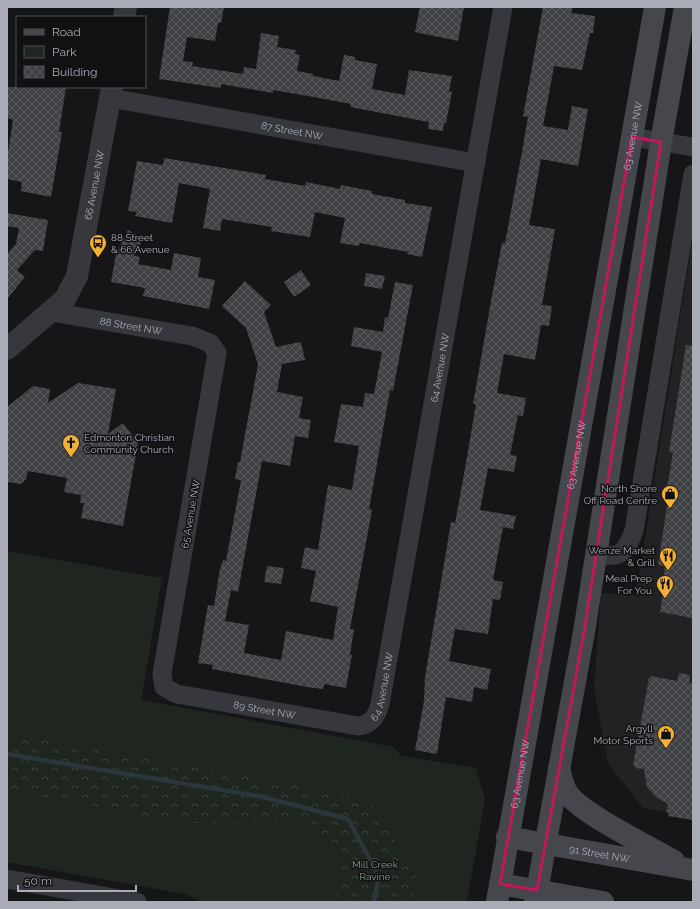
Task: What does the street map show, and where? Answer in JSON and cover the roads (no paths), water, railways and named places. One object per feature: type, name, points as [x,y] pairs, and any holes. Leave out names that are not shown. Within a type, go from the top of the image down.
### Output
[{"type":"main road","name":"63 Avenue NW","points":[[498,893],[655,7]]},
{"type":"main road","points":[[536,896],[583,637],[661,142],[685,7]]},
{"type":"main road","points":[[559,767],[566,792],[573,800],[600,818],[691,870]]},
{"type":"main road","name":"91 Street NW","points":[[507,837],[691,870]]},
{"type":"main road","points":[[498,893],[603,902]]},
{"type":"street","name":"64 Avenue NW","points":[[367,724],[376,715],[380,704],[503,7]]},
{"type":"street","name":"87 Street NW","points":[[111,93],[476,163]]},
{"type":"street","name":"66 Avenue NW","points":[[7,349],[51,312],[69,294],[80,269],[111,93]]},
{"type":"street","points":[[632,137],[693,147]]},
{"type":"street","points":[[596,554],[611,556],[618,555],[628,548],[634,531],[693,174]]},
{"type":"street","name":"88 Street NW","points":[[51,312],[192,336],[210,343]]},
{"type":"street","name":"65 Avenue NW","points":[[164,687],[162,674],[217,360],[217,353],[210,343]]},
{"type":"street","name":"89 Street NW","points":[[164,687],[177,694],[358,726],[367,724]]},
{"type":"street","points":[[7,879],[137,902]]},
{"type":"waterway","points":[[7,754],[263,797],[348,819],[379,876],[374,902]]},
{"type":"place","name":"88 Street & 66 Avenue","points":[[98,258]]},
{"type":"place","name":"Edmonton Christian Community Church","points":[[71,458]]},
{"type":"place","name":"North Shore Off Road Centre","points":[[670,509]]},
{"type":"place","name":"Wenze Market & Grill","points":[[668,571]]},
{"type":"place","name":"Meal Prep For You","points":[[665,599]]},
{"type":"place","name":"Argyll Motor Sports","points":[[666,749]]},
{"type":"park label","name":"Mill Creek Ravine","points":[[375,870]]}]
